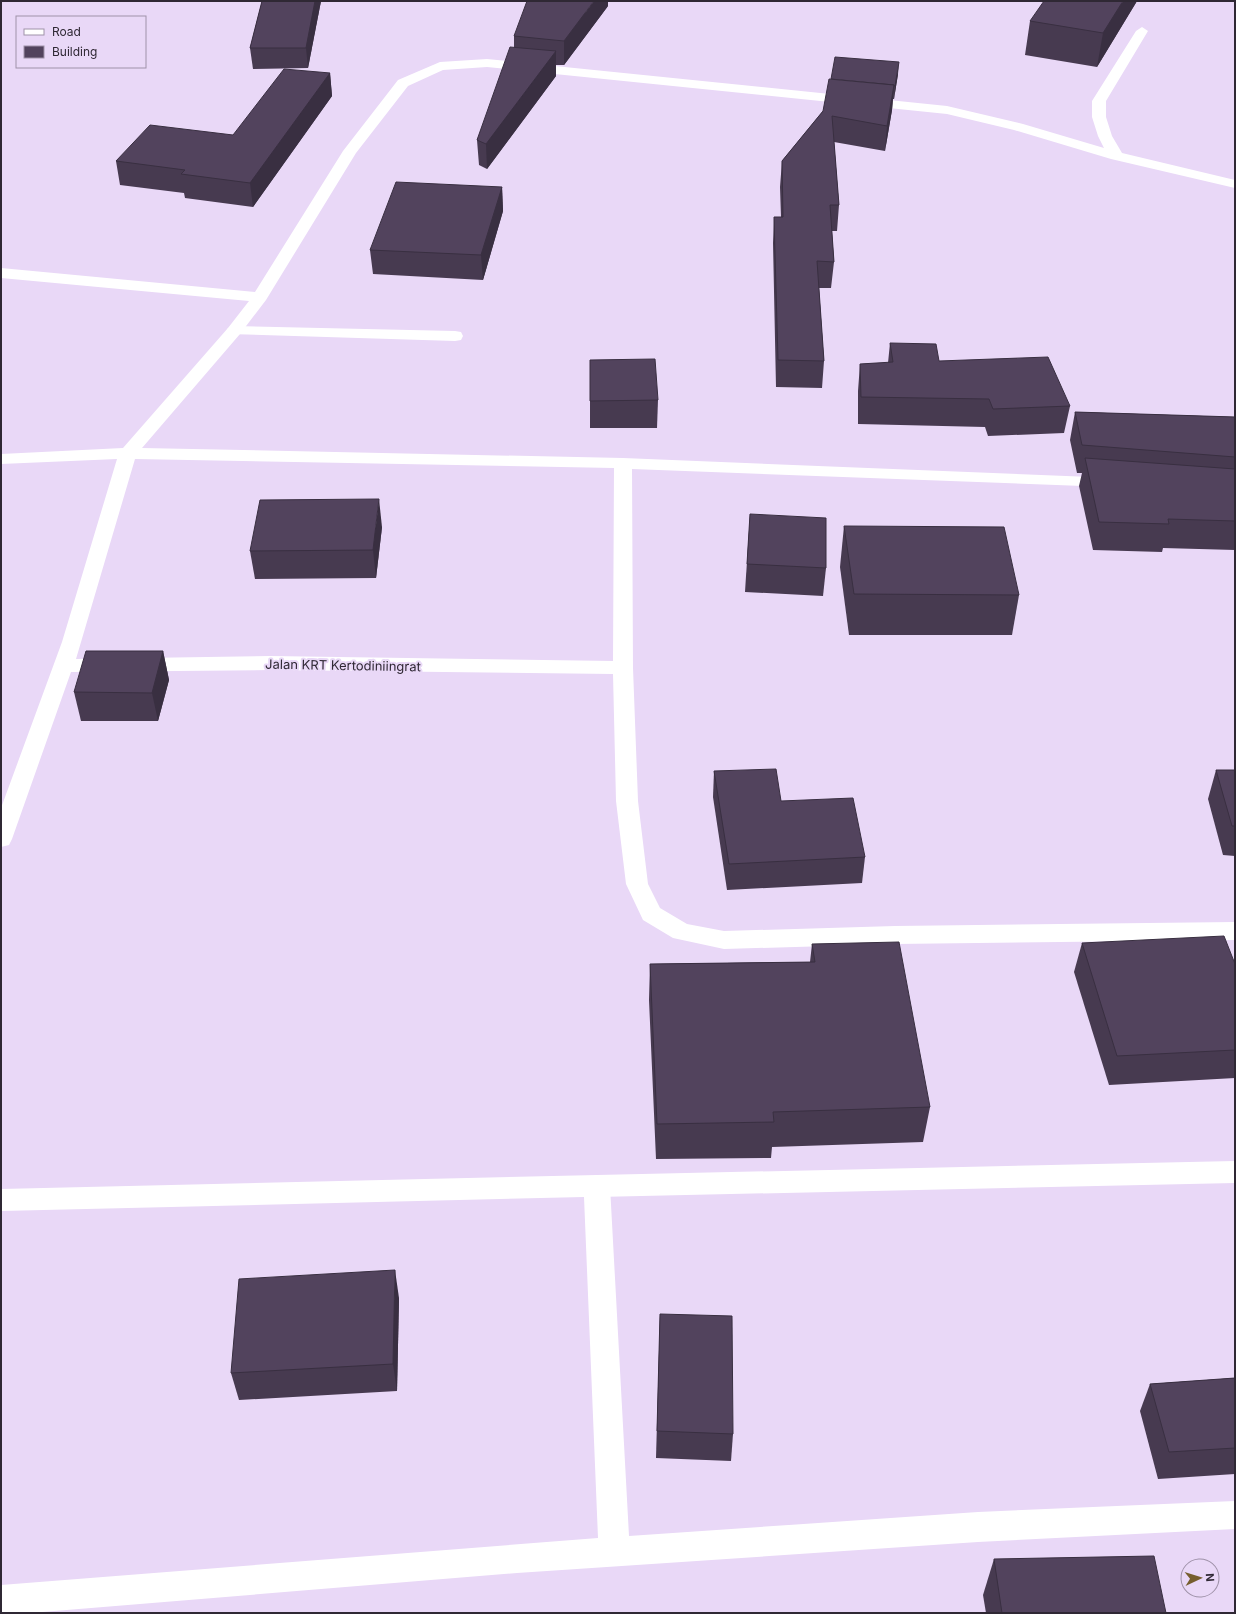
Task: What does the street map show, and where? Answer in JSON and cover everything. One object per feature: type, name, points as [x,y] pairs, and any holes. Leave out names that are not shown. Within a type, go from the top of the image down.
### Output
[{"type":"street","points":[[1116,156],[1105,136],[1099,117],[1099,101],[1142,31]]},
{"type":"street","points":[[1,839],[64,666],[128,453],[234,331],[260,297],[350,151],[404,83],[440,66],[487,63],[947,110],[1018,127],[1116,156],[1235,184]]},
{"type":"street","points":[[1,273],[260,297]]},
{"type":"street","points":[[234,331],[456,336]]},
{"type":"street","points":[[1,459],[128,453],[623,463],[1129,483]]},
{"type":"street","points":[[623,463],[623,668],[627,801],[637,884],[651,914],[681,932],[724,940],[895,935],[1235,931]]},
{"type":"street","name":"Jalan KRT Kertodiniingrat","points":[[64,666],[270,663],[623,668]]},
{"type":"street","points":[[1,1200],[1235,1172]]},
{"type":"street","points":[[597,1186],[614,1551]]},
{"type":"street","points":[[1,1600],[614,1551],[978,1527],[1235,1515]]},
{"type":"building","points":[[262,1],[315,1],[306,48],[250,48]]},
{"type":"building","points":[[527,1],[594,1],[564,41],[514,36]]},
{"type":"building","points":[[1044,1],[1123,1],[1103,33],[1030,21]]},
{"type":"building","points":[[510,47],[556,51],[486,144],[477,140]]},
{"type":"building","points":[[835,57],[899,62],[895,86],[831,79]]},
{"type":"building","points":[[284,69],[330,73],[250,183],[181,174],[185,170],[116,161],[150,125],[233,135]]},
{"type":"building","points":[[829,79],[894,85],[887,126],[832,116],[839,205],[830,205],[834,262],[817,261],[824,361],[778,360],[774,217],[783,217],[782,161],[823,111]]},
{"type":"building","points":[[396,182],[502,187],[481,255],[370,250]]},
{"type":"building","points":[[890,343],[936,344],[939,361],[1048,357],[1070,406],[993,409],[989,399],[861,397],[860,364],[893,362]]},
{"type":"building","points":[[655,359],[658,400],[590,401],[590,360]]},
{"type":"building","points":[[1075,412],[1235,417],[1235,457],[1082,445]]},
{"type":"building","points":[[1085,458],[1235,469],[1235,521],[1168,519],[1169,524],[1099,522]]},
{"type":"building","points":[[379,499],[373,550],[250,551],[260,500]]},
{"type":"building","points":[[750,514],[826,518],[826,568],[747,564]]},
{"type":"building","points":[[844,526],[1004,527],[1019,595],[854,594]]},
{"type":"building","points":[[86,651],[163,651],[152,693],[74,692]]},
{"type":"building","points":[[776,769],[781,801],[853,798],[865,857],[729,864],[714,771]]},
{"type":"building","points":[[1216,770],[1235,770],[1235,826],[1232,826]]},
{"type":"building","points":[[1224,936],[1235,964],[1235,1050],[1117,1056],[1082,943]]},
{"type":"building","points":[[899,942],[930,1107],[773,1112],[774,1122],[657,1124],[650,964],[815,962],[812,944]]},
{"type":"building","points":[[395,1270],[393,1364],[231,1373],[239,1279]]},
{"type":"building","points":[[660,1314],[732,1316],[733,1434],[657,1431]]},
{"type":"building","points":[[1235,1378],[1235,1448],[1169,1452],[1150,1384]]},
{"type":"building","points":[[1154,1556],[1166,1613],[1002,1613],[994,1559]]}]
